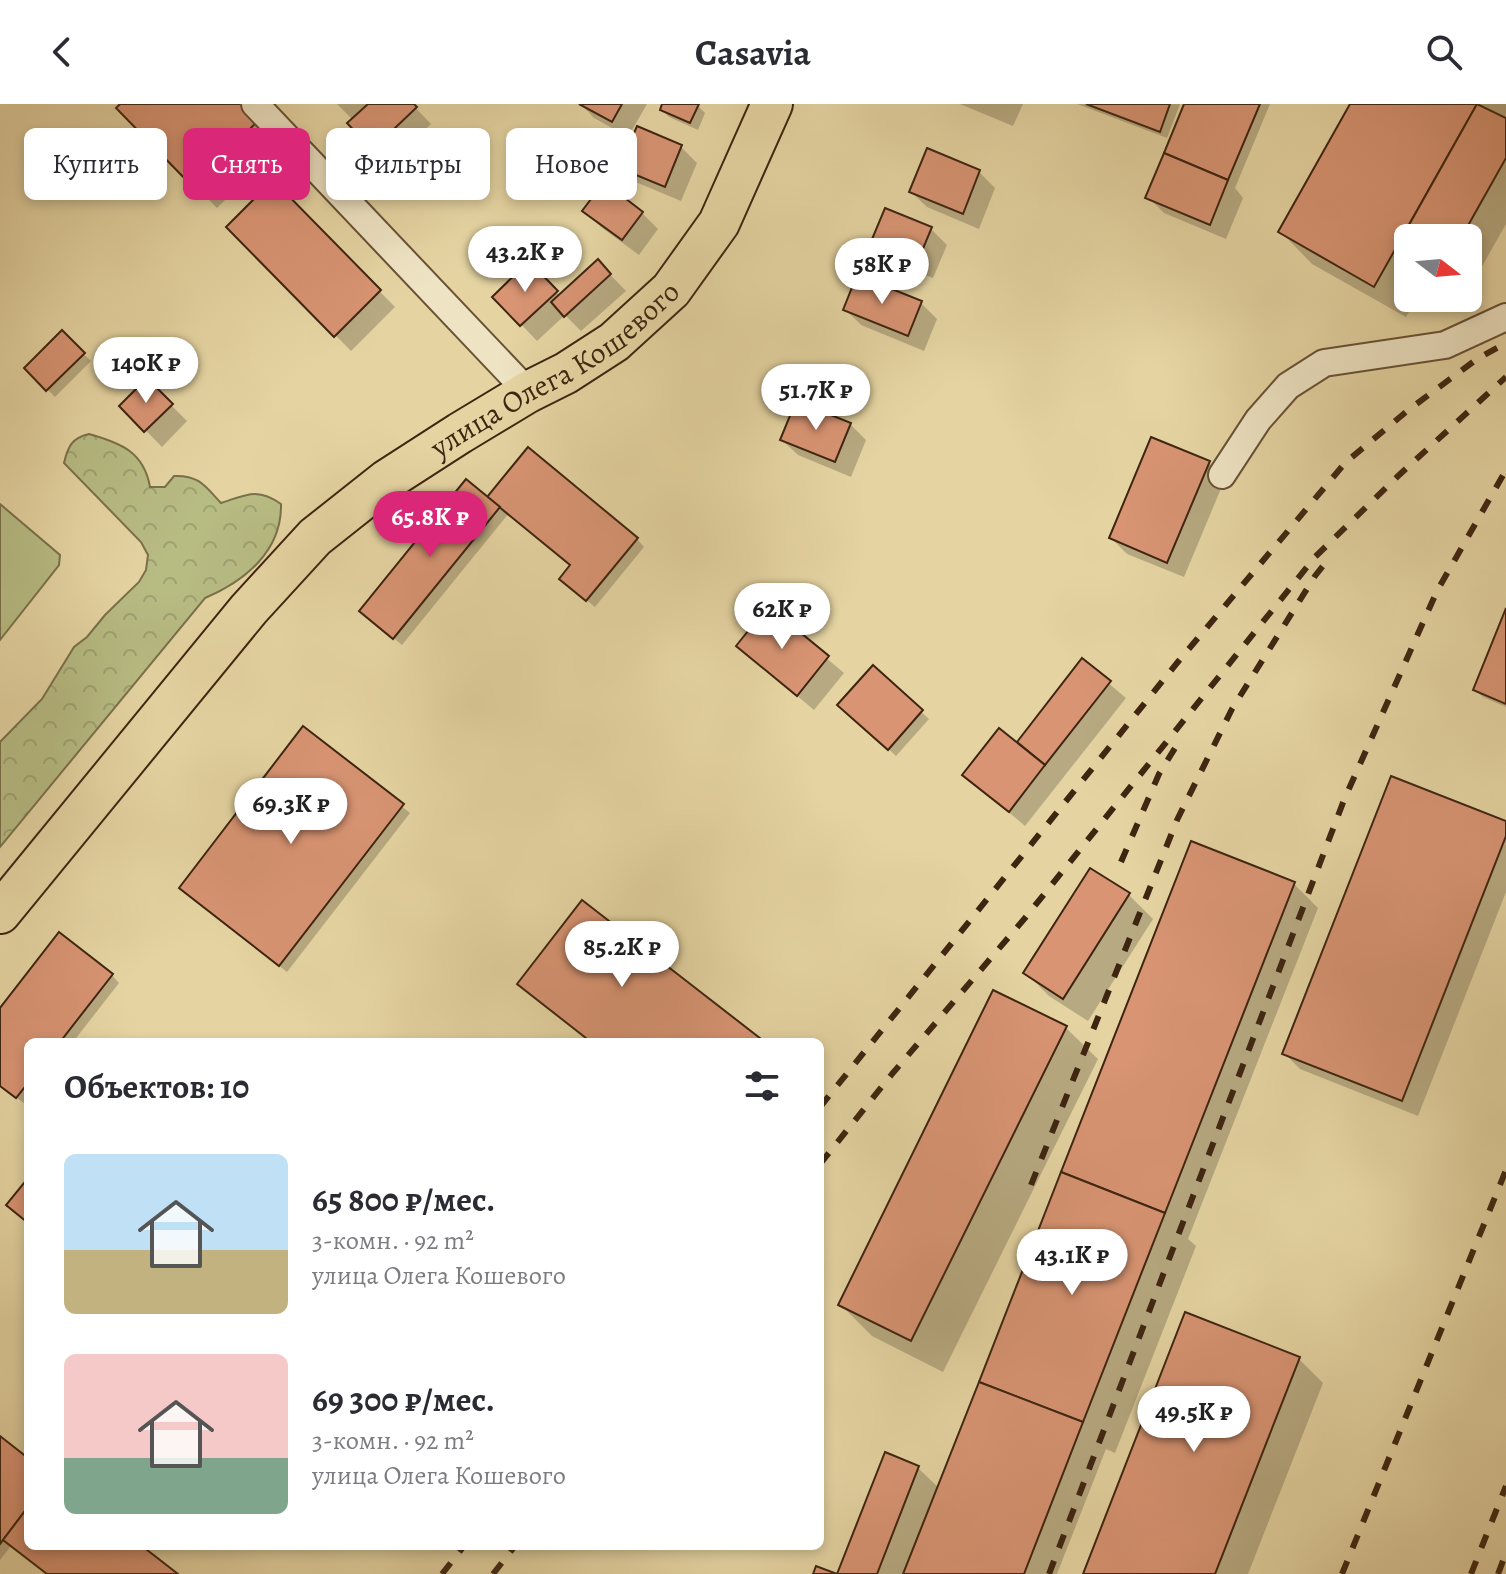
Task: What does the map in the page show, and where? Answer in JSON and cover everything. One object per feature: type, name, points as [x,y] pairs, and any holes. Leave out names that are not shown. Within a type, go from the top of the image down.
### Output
[{"type":"main road","name":"улица Олега Кошевого","points":[[0,913],[249,609],[315,537],[387,480],[614,342],[671,290],[719,223],[772,104]]},
{"type":"street","points":[[255,104],[528,392]]},
{"type":"street","points":[[1222,475],[1258,420],[1288,386],[1324,363],[1445,345],[1506,317]]},
{"type":"green space","points":[[89,434],[121,445],[136,457],[150,487],[165,487],[174,476],[183,476],[201,483],[221,503],[258,494],[281,504],[280,521],[268,550],[258,562],[234,583],[205,598],[0,847],[0,742],[42,699],[74,647],[139,582],[146,570],[148,555],[141,542],[64,463],[72,444]]},
{"type":"green space","points":[[0,504],[60,555],[59,565],[0,640]]},
{"type":"building","points":[[120,104],[245,104],[260,119],[251,128],[183,128],[183,177],[167,160],[167,128],[135,128],[116,108]]},
{"type":"building","points":[[368,104],[414,104],[417,107],[395,128],[352,128],[347,123]]},
{"type":"building","points":[[579,104],[622,104],[612,122]]},
{"type":"building","points":[[662,104],[699,104],[690,123],[660,110]]},
{"type":"building","points":[[1086,104],[1170,104],[1160,132]]},
{"type":"building","points":[[1184,104],[1260,104],[1228,180],[1164,153]]},
{"type":"building","points":[[1350,104],[1477,104],[1409,224],[1394,224],[1394,251],[1374,287],[1278,232]]},
{"type":"building","points":[[1477,104],[1506,118],[1506,158],[1469,224],[1410,224]]},
{"type":"building","points":[[636,128],[682,145],[665,187],[637,175]]},
{"type":"building","points":[[927,148],[980,170],[963,214],[909,192]]},
{"type":"building","points":[[1164,153],[1228,180],[1210,225],[1145,198]]},
{"type":"building","points":[[253,200],[293,200],[381,290],[334,337],[226,227]]},
{"type":"building","points":[[590,200],[627,200],[643,212],[622,240],[582,211]]},
{"type":"building","points":[[885,208],[932,227],[917,263],[870,244]]},
{"type":"building","points":[[598,259],[611,274],[564,317],[551,302]]},
{"type":"building","points":[[529,261],[558,291],[520,326],[492,297]]},
{"type":"building","points":[[857,275],[922,301],[908,336],[843,310]]},
{"type":"building","points":[[62,330],[85,353],[46,391],[24,368]]},
{"type":"building","points":[[147,378],[173,404],[144,432],[119,406]]},
{"type":"building","points":[[796,401],[851,423],[835,462],[780,440]]},
{"type":"building","points":[[1151,437],[1210,461],[1167,563],[1109,538]]},
{"type":"building","points":[[528,447],[638,538],[586,601],[559,579],[570,565],[487,497]]},
{"type":"building","points":[[466,479],[500,507],[393,639],[359,611]]},
{"type":"building","points":[[768,606],[829,656],[797,696],[736,646]]},
{"type":"building","points":[[1506,608],[1506,704],[1473,690]]},
{"type":"building","points":[[1082,658],[1111,681],[1045,765],[1017,742]]},
{"type":"building","points":[[873,665],[923,710],[888,750],[837,705]]},
{"type":"building","points":[[303,726],[404,804],[279,966],[179,888]]},
{"type":"building","points":[[999,728],[1045,765],[1009,812],[962,775]]},
{"type":"building","points":[[1391,776],[1506,821],[1506,836],[1402,1101],[1282,1054]]},
{"type":"building","points":[[1191,841],[1295,882],[1165,1213],[1061,1172]]},
{"type":"building","points":[[1090,868],[1130,893],[1063,999],[1023,973]]},
{"type":"building","points":[[582,900],[760,1038],[586,1038],[517,984]]},
{"type":"building","points":[[59,932],[113,974],[63,1038],[24,1038],[24,1088],[16,1098],[0,1086],[0,1008]]},
{"type":"building","points":[[993,990],[1067,1026],[911,1341],[838,1305]]},
{"type":"building","points":[[1061,1172],[1165,1213],[1083,1422],[979,1382]]},
{"type":"building","points":[[24,1183],[24,1220],[6,1205]]},
{"type":"building","points":[[1185,1312],[1300,1357],[1215,1574],[1083,1574]]},
{"type":"building","points":[[979,1382],[1083,1422],[1024,1574],[903,1574]]},
{"type":"building","points":[[0,1436],[24,1455],[24,1512],[0,1544]]},
{"type":"building","points":[[885,1452],[919,1466],[877,1574],[837,1574]]},
{"type":"building","points":[[24,1512],[24,1550],[147,1550],[178,1574],[47,1574],[3,1540]]},
{"type":"building","points":[[816,1566],[837,1574],[813,1574]]},
{"type":"railway","points":[[824,1102],[1177,663],[1345,463],[1407,411],[1477,359],[1506,343]]},
{"type":"railway","points":[[824,1159],[1025,918],[1315,557],[1506,377]]},
{"type":"railway","points":[[1049,1574],[1344,800],[1437,591],[1506,470]]},
{"type":"railway","points":[[1031,1185],[1177,820],[1232,709],[1326,562]]},
{"type":"railway","points":[[1121,862],[1159,774],[1180,740]]},
{"type":"railway","points":[[1342,1574],[1506,1170]]},
{"type":"railway","points":[[1471,1574],[1506,1486]]},
{"type":"railway","points":[[442,1574],[461,1550]]},
{"type":"railway","points":[[493,1574],[512,1550]]},
{"type":"railway","points":[[1498,1574],[1506,1553]]}]
